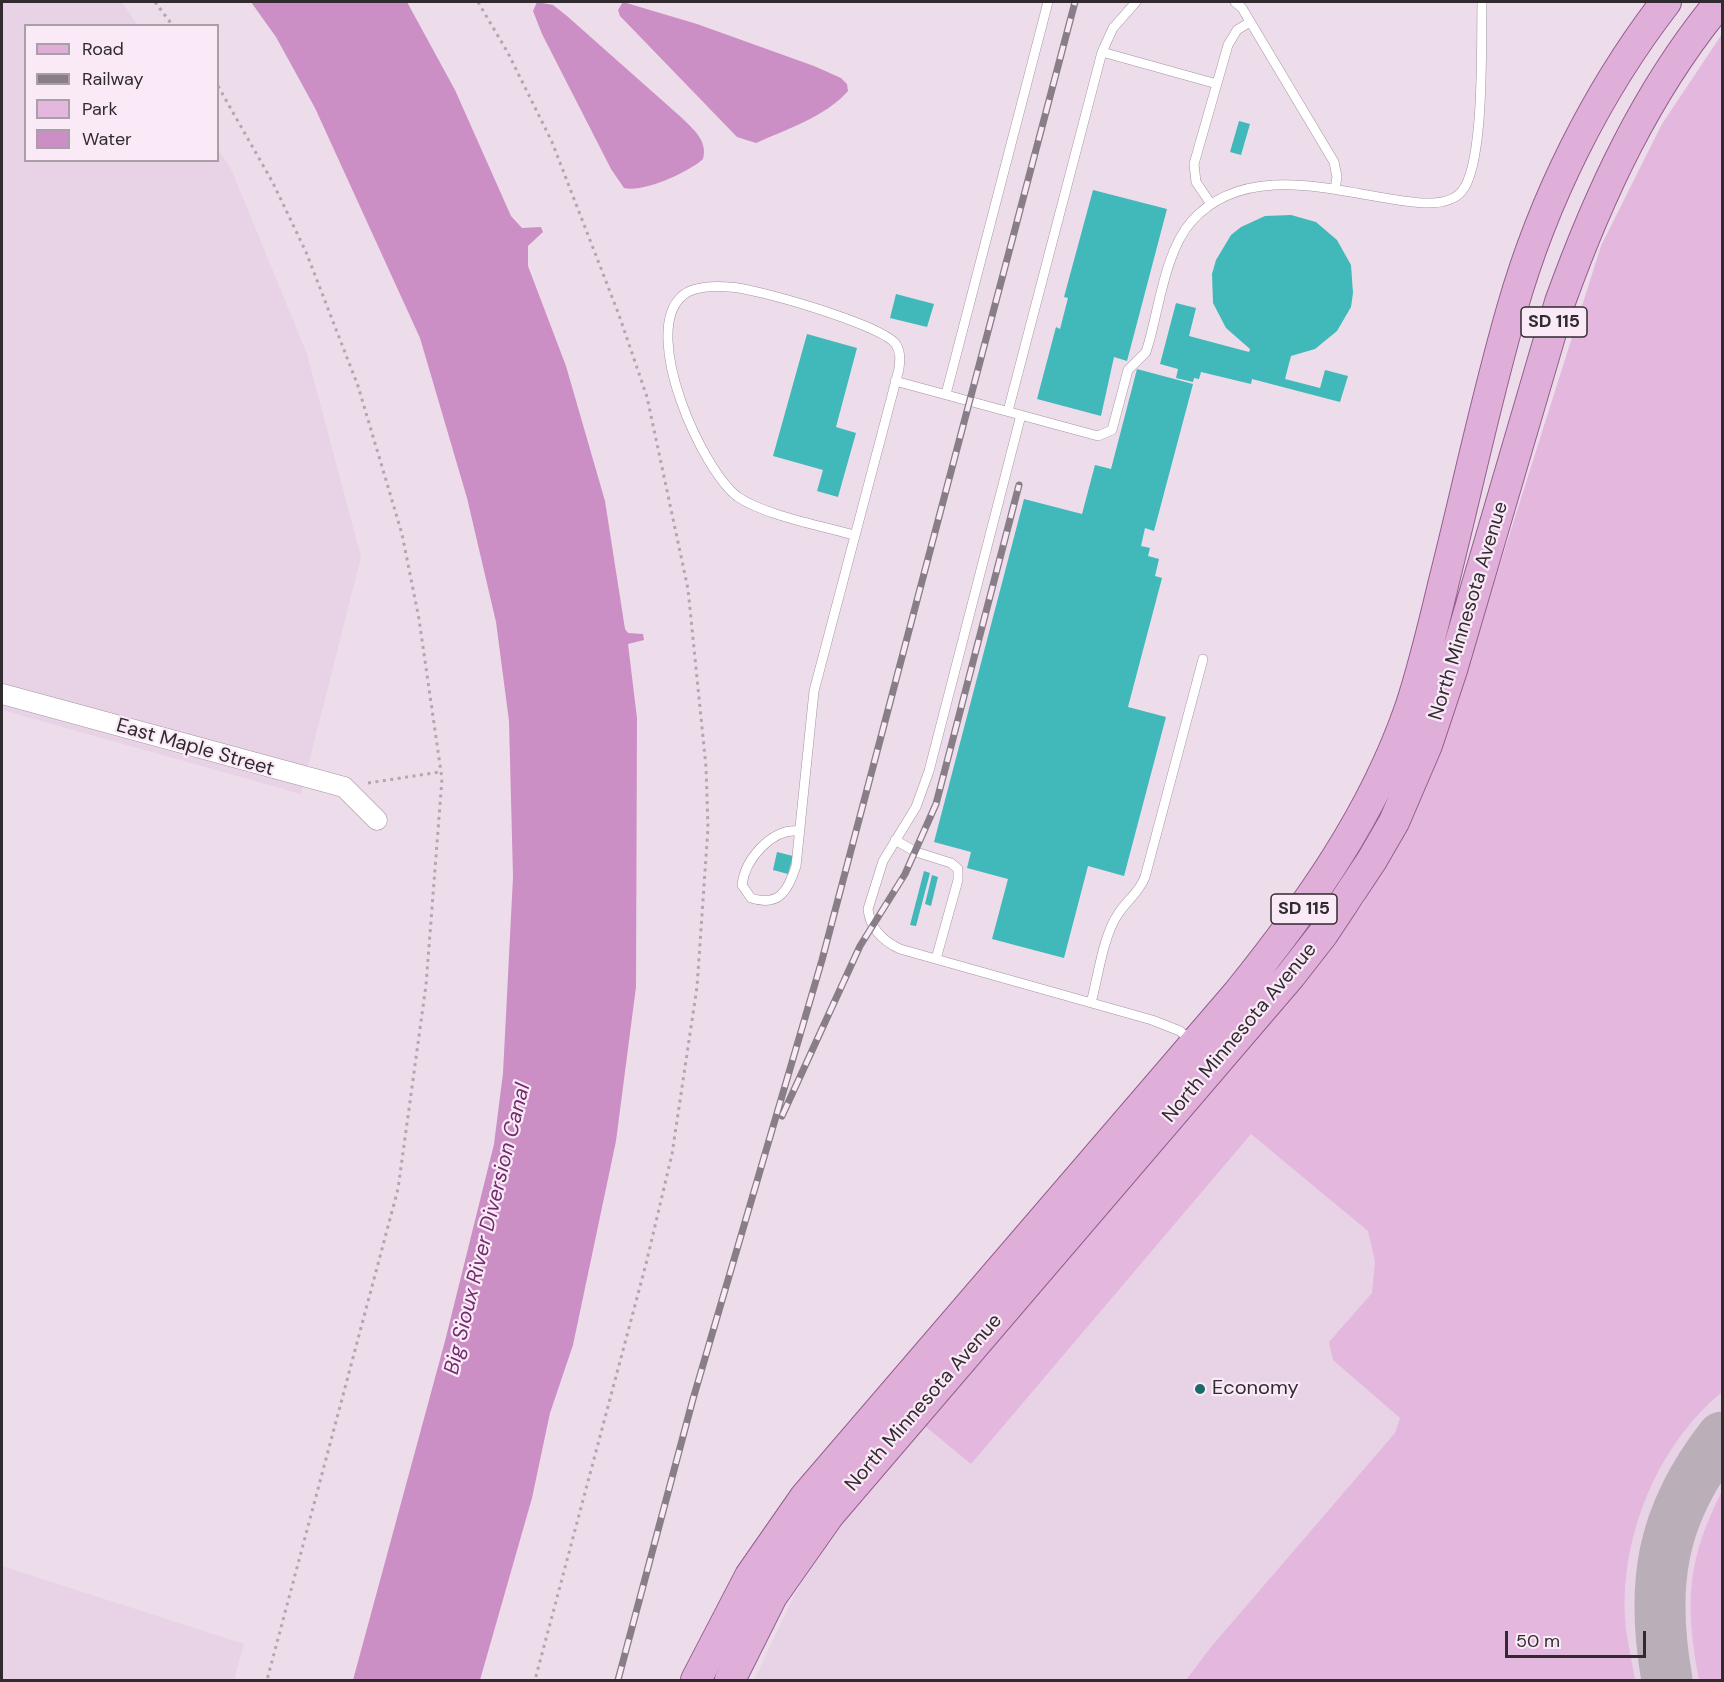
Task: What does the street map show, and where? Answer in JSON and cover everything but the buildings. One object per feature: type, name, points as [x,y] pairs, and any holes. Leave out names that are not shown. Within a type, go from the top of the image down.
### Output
[{"type":"main road","name":"North Minnesota Avenue","points":[[696,1680],[750,1576],[805,1497],[1194,1044],[1304,908],[1355,829],[1410,709],[1425,659],[1495,371],[1530,254],[1567,165],[1595,111],[1624,61],[1666,2]]},
{"type":"main road","name":"North Minnesota Avenue","points":[[730,1680],[772,1596],[829,1515],[1291,975],[1323,934],[1372,860],[1412,782],[1440,711],[1560,302],[1581,243],[1618,160],[1643,114],[1671,67],[1720,2]]},
{"type":"street","name":"East Maple Street","points":[[2,694],[344,787],[377,820]]},
{"type":"lane","points":[[946,394],[1048,2]]},
{"type":"lane","points":[[1008,411],[1102,52],[1113,28],[1136,2]]},
{"type":"lane","points":[[1235,2],[1250,22],[1334,162],[1337,177],[1335,189]]},
{"type":"lane","points":[[896,381],[1098,436],[1112,430],[1128,370],[1146,352],[1167,272],[1180,239],[1190,223],[1211,204],[1235,191],[1260,186],[1294,184],[1427,203],[1454,198],[1462,191],[1469,179],[1474,159],[1482,2]]},
{"type":"lane","points":[[1211,204],[1196,182],[1194,173],[1231,38],[1250,22]]},
{"type":"lane","points":[[1102,52],[1217,84]]},
{"type":"lane","points":[[799,831],[784,831],[776,834],[751,861],[745,870],[741,885],[751,898],[769,902],[779,897],[786,889],[796,866],[814,691],[896,381],[899,351],[894,343],[876,329],[747,290],[730,287],[693,290],[681,297],[667,326],[670,367],[710,466],[724,485],[740,498],[760,508],[854,535]]},
{"type":"lane","points":[[1021,415],[929,771],[916,807],[883,861],[868,909],[869,917],[879,935],[888,944],[1170,1026],[1189,1037],[1194,1044]]},
{"type":"lane","points":[[1090,1003],[1110,930],[1118,914],[1142,887],[1203,659]]},
{"type":"lane","points":[[895,840],[916,852],[951,862],[958,869],[958,880],[936,959]]},
{"type":"path","points":[[155,2],[172,24]]},
{"type":"path","points":[[478,2],[508,53],[552,142],[615,304],[647,398],[688,589],[700,700],[708,818],[697,987],[672,1154],[649,1254],[536,1680]]},
{"type":"path","points":[[219,88],[273,183],[306,252],[358,386],[402,534],[421,631],[440,772],[440,835],[426,985],[398,1190],[267,1680]]},
{"type":"path","points":[[344,787],[440,772]]},
{"type":"shaded area","points":[[2,2],[122,2],[136,24],[24,24],[24,162],[219,162],[219,151],[232,171],[307,354],[361,557],[301,794],[2,710]]},
{"type":"shaded area","points":[[1722,34],[1722,1680],[754,1680],[795,1594],[840,1525],[1297,989],[1363,904],[1392,851],[1466,672],[1601,246],[1662,124]]},
{"type":"shaded area","points":[[2,1566],[244,1644],[234,1680],[2,1680]]},
{"type":"green space","points":[[1722,34],[1722,1392],[1699,1413],[1679,1438],[1648,1493],[1637,1523],[1629,1554],[1625,1586],[1625,1617],[1635,1680],[1186,1680],[1211,1647],[1395,1433],[1400,1418],[1333,1360],[1329,1342],[1372,1293],[1375,1262],[1368,1231],[1251,1134],[971,1464],[925,1426],[1297,989],[1363,904],[1392,851],[1466,672],[1601,246],[1662,124]]},
{"type":"green space","points":[[1722,1491],[1722,1680],[1699,1680],[1692,1628],[1692,1584],[1701,1540]]},
{"type":"water","name":"Big Sioux River Diversion Canal","points":[[251,2],[407,2],[455,90],[511,216],[522,228],[541,227],[543,232],[528,246],[528,266],[566,366],[605,501],[625,629],[628,633],[643,634],[644,640],[628,644],[637,718],[636,987],[616,1141],[573,1345],[550,1413],[532,1498],[480,1680],[353,1680],[445,1341],[494,1144],[503,1073],[513,877],[509,721],[496,622],[467,498],[420,338],[315,108],[276,37]]},
{"type":"water","points":[[537,2],[553,5],[567,16],[682,118],[702,141],[703,159],[687,170],[665,180],[632,189],[624,188],[611,169],[542,34],[533,11]]},
{"type":"water","points":[[623,2],[697,24],[814,66],[841,78],[847,84],[848,91],[817,115],[756,143],[737,137],[620,16],[618,10]]},
{"type":"taxiway","points":[[1667,1680],[1660,1612],[1665,1552],[1673,1523],[1685,1494],[1701,1466],[1722,1437]]},
{"type":"railway","points":[[618,1680],[693,1399],[822,960],[1075,2]]},
{"type":"railway","points":[[782,1116],[860,946],[905,874],[936,804],[1019,485]]},
{"type":"place","name":"Economy","points":[[1200,1389]]}]
